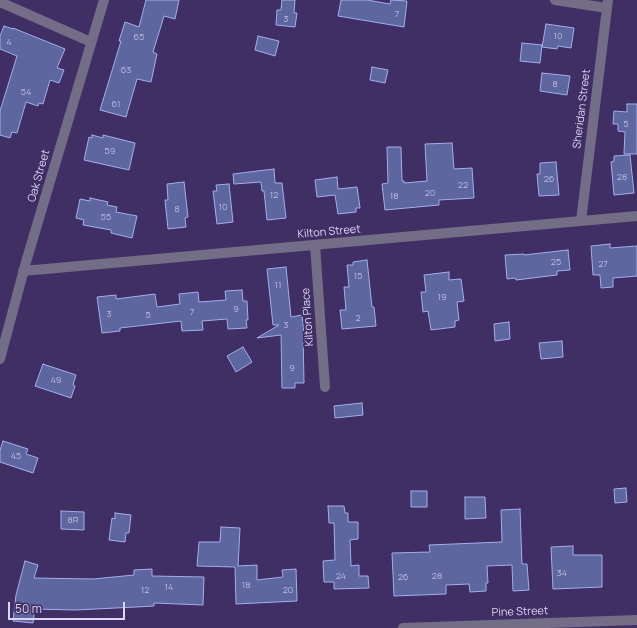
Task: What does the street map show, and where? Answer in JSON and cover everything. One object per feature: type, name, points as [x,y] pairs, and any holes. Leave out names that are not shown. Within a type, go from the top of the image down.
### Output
[{"type":"street","name":"Oak Street","points":[[0,359],[23,271],[104,0]]},
{"type":"street","points":[[555,0],[607,4]]},
{"type":"street","points":[[0,2],[91,42]]},
{"type":"street","name":"Sheridan Street","points":[[581,222],[607,4]]},
{"type":"street","name":"Kilton Street","points":[[23,271],[637,216]]},
{"type":"street","name":"Kilton Place","points":[[315,245],[325,387]]},
{"type":"street","name":"Pine Street","points":[[403,628],[637,620]]},
{"type":"building","points":[[146,0],[179,0],[175,19],[164,16],[153,52],[157,54],[151,82],[137,79],[126,117],[100,110],[121,41],[119,41],[125,22],[139,27]]},
{"type":"building","points":[[282,0],[295,0],[294,13],[297,13],[295,27],[276,25],[277,10],[281,10]]},
{"type":"building","points":[[341,0],[367,0],[390,4],[391,0],[407,1],[404,27],[338,16]]},
{"type":"building","points":[[546,24],[574,28],[571,48],[558,46],[557,49],[542,47]]},
{"type":"building","points":[[4,26],[13,28],[65,49],[57,68],[64,70],[59,83],[50,80],[43,104],[39,103],[38,106],[26,102],[17,133],[12,132],[10,138],[0,135],[0,111],[17,56],[0,49],[0,36]]},
{"type":"building","points":[[258,36],[279,41],[275,56],[255,50]]},
{"type":"building","points":[[522,43],[542,45],[540,63],[520,61]]},
{"type":"building","points":[[372,67],[388,70],[385,83],[370,80]]},
{"type":"building","points":[[542,73],[570,76],[567,95],[540,91]]},
{"type":"building","points":[[627,104],[637,104],[637,154],[624,154],[625,132],[618,131],[618,124],[613,124],[614,111],[627,112]]},
{"type":"building","points":[[92,135],[103,138],[103,135],[135,143],[129,170],[84,160],[89,137],[92,138]]},
{"type":"building","points":[[452,143],[454,169],[472,168],[474,198],[439,200],[439,205],[385,210],[382,184],[388,183],[387,147],[401,147],[402,181],[404,181],[404,183],[427,181],[425,144]]},
{"type":"building","points":[[630,155],[634,193],[614,195],[611,162],[614,161],[614,156]]},
{"type":"building","points":[[556,162],[559,195],[539,196],[537,174],[540,174],[540,163]]},
{"type":"building","points":[[274,169],[275,183],[282,183],[286,218],[267,220],[264,191],[262,191],[261,182],[234,184],[233,174]]},
{"type":"building","points":[[337,177],[338,189],[357,187],[360,208],[356,208],[356,212],[338,214],[335,195],[317,197],[315,180]]},
{"type":"building","points":[[184,182],[188,217],[185,218],[186,227],[168,229],[165,200],[168,200],[167,184]]},
{"type":"building","points":[[229,184],[233,222],[217,224],[213,191],[217,191],[216,185]]},
{"type":"building","points":[[90,198],[108,202],[107,205],[117,207],[116,212],[137,216],[132,238],[111,233],[111,230],[83,225],[84,220],[76,218],[80,199],[90,201]]},
{"type":"building","points":[[610,244],[610,248],[637,246],[637,276],[613,278],[613,287],[601,288],[600,275],[593,275],[591,246]]},
{"type":"building","points":[[568,250],[570,270],[557,271],[557,275],[516,280],[515,278],[507,279],[505,255],[524,255]]},
{"type":"building","points":[[367,260],[372,307],[374,307],[376,326],[342,329],[340,310],[346,310],[344,287],[349,287],[347,265],[353,265],[353,262]]},
{"type":"building","points":[[286,267],[291,317],[302,315],[304,333],[304,383],[295,383],[295,388],[282,388],[281,335],[257,338],[279,325],[273,325],[267,269]]},
{"type":"building","points":[[449,272],[449,280],[461,279],[464,301],[457,302],[459,320],[455,321],[455,327],[431,330],[428,311],[423,312],[421,292],[426,292],[424,275]]},
{"type":"building","points":[[242,290],[243,301],[247,301],[247,328],[228,329],[227,319],[202,321],[203,330],[182,331],[181,321],[120,328],[120,331],[102,333],[97,297],[116,295],[116,299],[155,294],[157,307],[180,304],[179,294],[198,292],[199,302],[226,300],[225,291]]},
{"type":"building","points":[[509,322],[510,339],[495,341],[494,324]]},
{"type":"building","points":[[562,341],[563,357],[541,359],[539,343]]},
{"type":"building","points":[[243,347],[252,362],[236,372],[227,356]]},
{"type":"building","points":[[43,364],[76,375],[73,385],[75,386],[71,398],[35,386]]},
{"type":"building","points":[[362,403],[363,415],[335,418],[334,406]]},
{"type":"building","points":[[3,441],[28,449],[26,454],[38,458],[33,473],[0,462],[0,450]]},
{"type":"building","points":[[626,488],[627,502],[615,503],[614,489]]},
{"type":"building","points":[[411,491],[427,491],[427,507],[411,507]]},
{"type":"building","points":[[465,497],[485,497],[486,518],[465,519]]},
{"type":"building","points":[[328,506],[344,506],[345,513],[348,513],[348,522],[358,522],[358,539],[350,540],[351,566],[359,565],[359,576],[368,576],[369,588],[334,589],[334,582],[324,582],[323,561],[335,560],[334,523],[329,523]]},
{"type":"building","points":[[520,509],[522,564],[527,564],[529,590],[513,591],[512,565],[487,566],[488,583],[486,583],[486,591],[470,592],[469,584],[446,585],[446,594],[394,596],[392,553],[430,552],[429,545],[502,542],[501,510]]},
{"type":"building","points":[[61,511],[84,512],[84,530],[61,529]]},
{"type":"building","points":[[115,513],[131,515],[129,533],[126,533],[125,542],[109,540],[112,518],[115,519]]},
{"type":"building","points":[[221,527],[240,528],[238,566],[257,565],[257,580],[283,577],[282,570],[296,569],[297,601],[236,604],[235,567],[197,566],[199,542],[220,542]]},
{"type":"building","points":[[573,546],[573,555],[602,555],[602,587],[553,589],[551,547]]},
{"type":"building","points":[[25,561],[38,565],[34,578],[93,579],[134,575],[134,570],[152,569],[152,576],[204,577],[203,605],[154,603],[154,606],[136,607],[75,610],[35,609],[33,623],[13,621],[16,595]]}]
